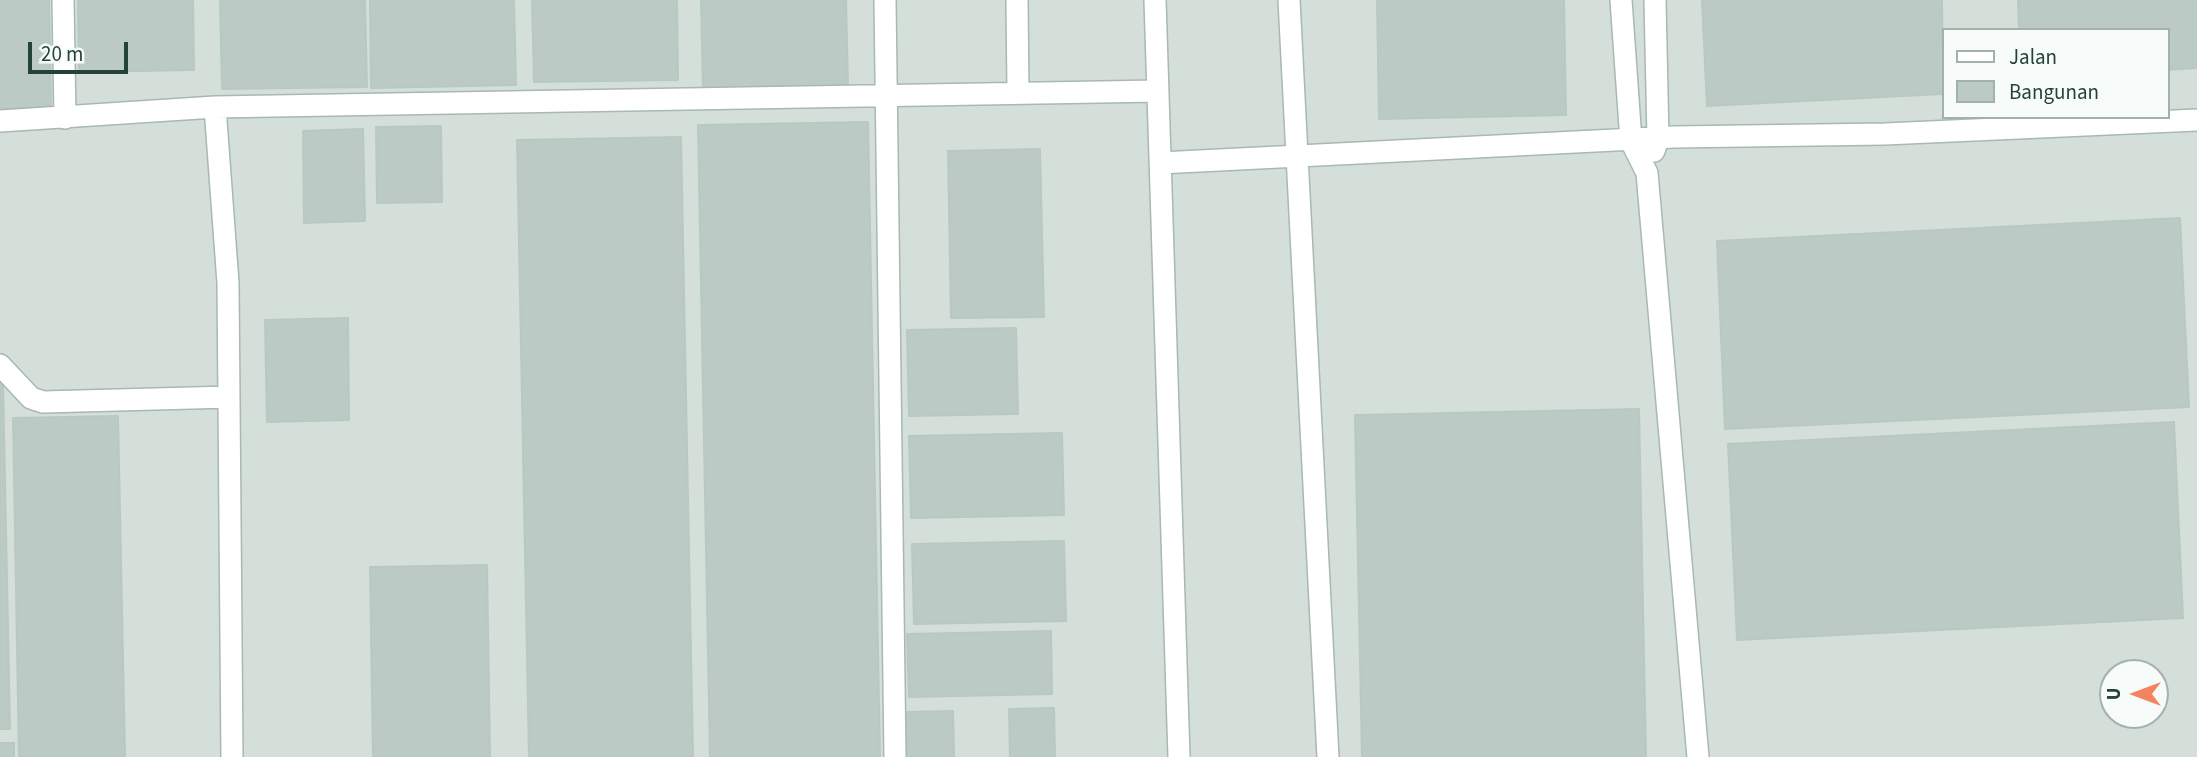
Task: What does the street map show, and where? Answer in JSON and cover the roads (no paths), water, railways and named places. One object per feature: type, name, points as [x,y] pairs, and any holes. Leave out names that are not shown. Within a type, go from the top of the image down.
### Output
[{"type":"lane","points":[[63,0],[65,118]]},
{"type":"lane","points":[[885,0],[895,757]]},
{"type":"lane","points":[[1017,0],[1018,93]]},
{"type":"lane","points":[[1155,0],[1179,757]]},
{"type":"lane","points":[[1289,0],[1328,757]]},
{"type":"lane","points":[[1620,0],[1631,141],[1647,173],[1698,757]]},
{"type":"lane","points":[[1647,173],[1658,139],[1655,0]]},
{"type":"lane","points":[[0,121],[215,107],[1158,91]]},
{"type":"lane","points":[[215,107],[228,283],[232,757]]},
{"type":"lane","points":[[1160,163],[1222,162],[1296,154],[1658,139],[1885,134],[2197,120]]},
{"type":"lane","points":[[0,365],[31,398],[43,402],[229,397]]}]
